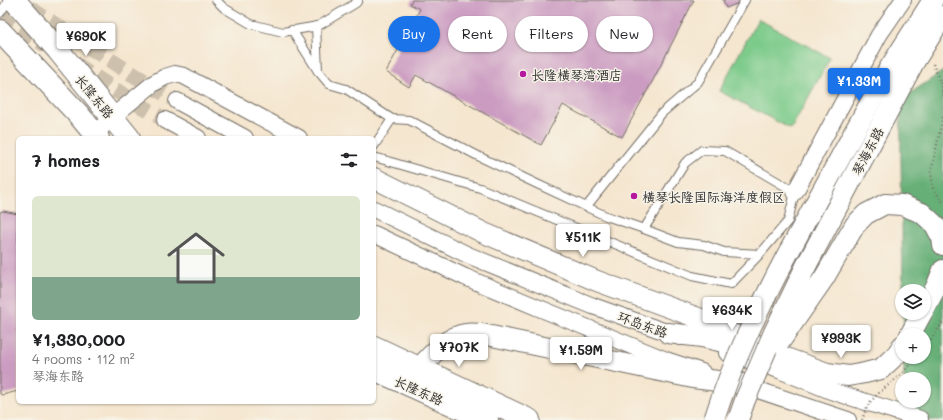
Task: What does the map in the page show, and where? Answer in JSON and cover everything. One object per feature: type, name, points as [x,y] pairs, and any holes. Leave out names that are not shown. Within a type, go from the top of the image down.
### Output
[{"type":"main road","name":"长隆东路","points":[[14,0],[62,55],[127,136]]},
{"type":"main road","name":"长隆东路","points":[[0,31],[78,114],[96,136]]},
{"type":"main road","name":"长隆东路","points":[[376,347],[529,420]]},
{"type":"main road","name":"长隆东路","points":[[376,370],[487,420]]},
{"type":"street","points":[[795,192],[879,34],[903,0]]},
{"type":"street","points":[[714,420],[731,372],[768,290],[887,72],[933,0]]},
{"type":"street","name":"琴海东路","points":[[749,381],[805,268],[912,64],[943,16]]},
{"type":"street","points":[[96,136],[112,117],[154,83],[175,74],[184,76],[295,136]]},
{"type":"street","points":[[177,101],[241,136]]},
{"type":"street","points":[[165,120],[194,136]]},
{"type":"street","points":[[376,179],[484,233],[597,281],[701,319],[783,357],[827,373],[848,376],[865,373],[881,368],[895,356]]},
{"type":"street","points":[[738,420],[749,381],[824,278],[856,225],[866,214],[885,204],[902,205],[922,213],[935,225],[942,238],[943,245]]},
{"type":"street","name":"环岛东路","points":[[376,210],[468,255],[593,306],[779,370],[831,391],[920,419]]},
{"type":"street","name":"环岛东路","points":[[376,235],[465,277],[666,360],[749,381],[848,420]]},
{"type":"street","points":[[931,297],[943,270]]},
{"type":"street","points":[[668,333],[702,337],[783,357]]},
{"type":"street","points":[[419,368],[442,346],[452,339],[465,334],[482,334],[693,378],[749,381]]},
{"type":"lane","points":[[0,13],[9,0]]},
{"type":"lane","points":[[216,0],[224,8],[251,24],[283,32],[316,26],[356,3],[358,0]]},
{"type":"lane","points":[[586,207],[662,113],[698,82],[745,0]]},
{"type":"lane","points":[[316,26],[318,71]]},
{"type":"lane","points":[[292,30],[318,71],[329,84],[346,89],[392,119],[409,120],[480,157],[606,216],[678,242],[704,245],[724,252],[760,254]]},
{"type":"lane","points":[[376,143],[392,119]]},
{"type":"lane","points":[[376,158],[480,188],[692,276],[731,284],[760,254],[788,221],[795,192],[724,151],[702,150],[685,163],[644,229]]},
{"type":"path","points":[[925,44],[941,84],[943,97]]},
{"type":"path","points":[[943,117],[930,172],[933,188],[943,202]]},
{"type":"path","points":[[931,340],[943,322]]},
{"type":"path","points":[[862,420],[870,402],[911,364]]},
{"type":"green space","points":[[758,19],[830,58],[791,129],[719,91]]},
{"type":"green space","points":[[943,71],[943,420],[905,420],[905,408],[931,408],[931,372],[904,372],[904,364],[931,364],[931,328],[904,328],[903,320],[931,320],[931,284],[903,284],[900,100]]},
{"type":"building","name":"长隆横琴湾酒店","points":[[412,0],[694,0],[622,137],[563,105],[541,145],[416,75],[409,87],[386,72],[397,52],[440,52],[440,16],[416,16],[420,9],[410,4]]},
{"type":"building","points":[[723,0],[741,0],[741,2],[726,8]]},
{"type":"building","points":[[3,211],[16,214],[16,392],[2,395],[0,394],[0,212]]},
{"type":"tunnel","points":[[29,8],[177,101]]},
{"type":"tunnel","points":[[0,15],[47,46]]},
{"type":"tunnel","points":[[75,64],[165,120]]},
{"type":"place","name":"长隆横琴湾酒店","points":[[523,74]]},
{"type":"place","name":"横琴长隆国际海洋度假区","points":[[634,196]]}]
